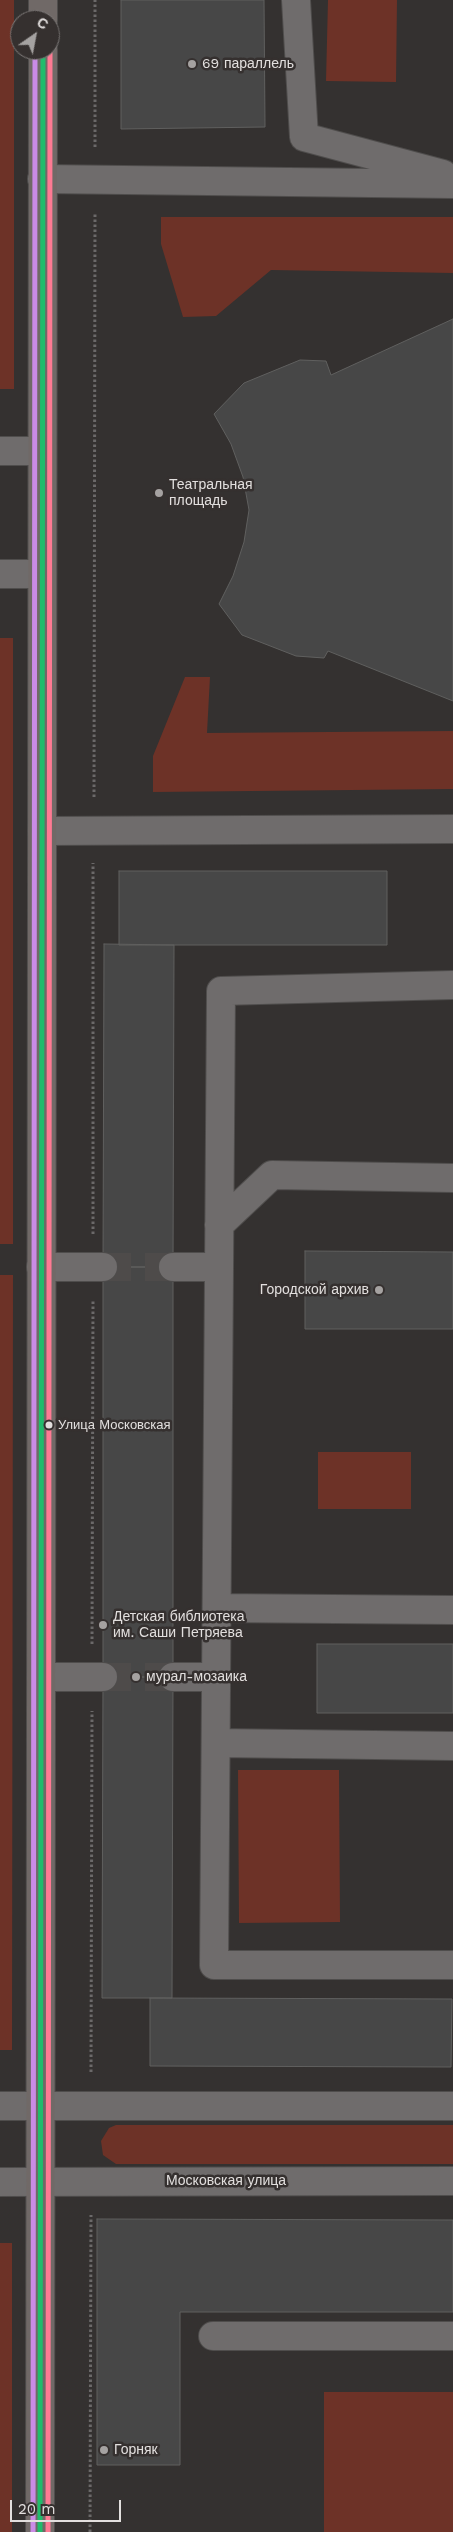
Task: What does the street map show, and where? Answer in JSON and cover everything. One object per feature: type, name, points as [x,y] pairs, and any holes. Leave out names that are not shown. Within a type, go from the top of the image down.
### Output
[{"type":"main road","points":[[40,2532],[43,60]]},
{"type":"street","points":[[296,0],[304,137],[453,176]]},
{"type":"street","points":[[42,179],[453,184]]},
{"type":"street","points":[[0,451],[42,451]]},
{"type":"street","points":[[0,574],[42,574]]},
{"type":"street","points":[[42,831],[453,829]]},
{"type":"street","points":[[453,985],[221,991],[214,1965],[453,1965]]},
{"type":"street","points":[[219,1225],[272,1176],[453,1178]]},
{"type":"street","points":[[41,1267],[98,1267]]},
{"type":"street","points":[[173,1267],[219,1268]]},
{"type":"street","points":[[217,1608],[453,1610]]},
{"type":"street","points":[[41,1677],[97,1677]]},
{"type":"street","points":[[173,1677],[216,1677]]},
{"type":"street","points":[[216,1743],[453,1746]]},
{"type":"street","points":[[0,2106],[453,2106]]},
{"type":"street","name":"Московская улица","points":[[0,2182],[453,2181]]},
{"type":"street","points":[[213,2336],[453,2336]]},
{"type":"path","points":[[91,2072],[97,1677],[98,1267],[93,831],[95,0]]},
{"type":"path","points":[[90,2532],[91,2210]]},
{"type":"shaded area","points":[[0,0],[14,0],[14,10],[10,10],[10,60],[14,60],[14,389],[0,389]]},
{"type":"shaded area","points":[[328,0],[397,0],[396,82],[326,81]]},
{"type":"shaded area","points":[[161,217],[453,217],[453,273],[271,270],[216,316],[183,317],[161,244]]},
{"type":"shaded area","points":[[0,638],[13,638],[13,1244],[0,1244]]},
{"type":"shaded area","points":[[185,677],[210,677],[207,733],[453,731],[453,789],[153,792],[153,756]]},
{"type":"shaded area","points":[[0,1275],[13,1275],[12,2050],[0,2050]]},
{"type":"shaded area","points":[[318,1452],[411,1452],[411,1509],[318,1509]]},
{"type":"shaded area","points":[[238,1770],[339,1770],[340,1922],[239,1923]]},
{"type":"shaded area","points":[[116,2125],[453,2125],[453,2164],[116,2164],[103,2155],[101,2141],[109,2128]]},
{"type":"shaded area","points":[[0,2243],[12,2243],[12,2532],[0,2532]]},
{"type":"shaded area","points":[[324,2392],[453,2392],[453,2532],[324,2532]]},
{"type":"building","name":"69 параллель","points":[[121,0],[264,0],[265,127],[121,129]]},
{"type":"building","points":[[453,319],[453,701],[328,651],[324,658],[296,656],[242,635],[219,604],[233,576],[244,542],[249,510],[243,477],[231,444],[214,414],[244,383],[300,360],[326,361],[331,375]]},
{"type":"building","points":[[119,871],[387,871],[387,945],[119,945]]},
{"type":"building","points":[[104,944],[174,945],[173,1267],[103,1267]]},
{"type":"building","name":"Городской архив","points":[[305,1251],[453,1252],[453,1329],[305,1329]]},
{"type":"building","points":[[103,1267],[173,1267],[173,1677],[103,1677]]},
{"type":"building","points":[[317,1644],[453,1644],[453,1713],[317,1713]]},
{"type":"building","points":[[103,1677],[173,1677],[172,1998],[102,1998]]},
{"type":"building","points":[[150,1998],[452,1999],[451,2067],[150,2066]]},
{"type":"building","points":[[97,2219],[453,2220],[453,2312],[180,2312],[180,2465],[97,2465]]},
{"type":"tunnel","points":[[103,1267],[173,1267]]},
{"type":"tunnel","points":[[103,1677],[173,1677]]},
{"type":"transit line","points":[[33,2532],[35,60]]},
{"type":"transit line","points":[[40,2532],[43,60]]},
{"type":"transit line","points":[[48,2532],[50,60]]},
{"type":"place","name":"69 параллель","points":[[192,64]]},
{"type":"place","name":"Театральная площадь","points":[[159,493]]},
{"type":"place","name":"Городской архив","points":[[379,1290]]},
{"type":"place","name":"Улица Московская","points":[[49,1425]]},
{"type":"place","name":"Детская библиотека им. Саши Петряева","points":[[103,1625]]},
{"type":"place","name":"мурал-мозаика","points":[[136,1677]]},
{"type":"place","name":"Горняк","points":[[104,2450]]}]
